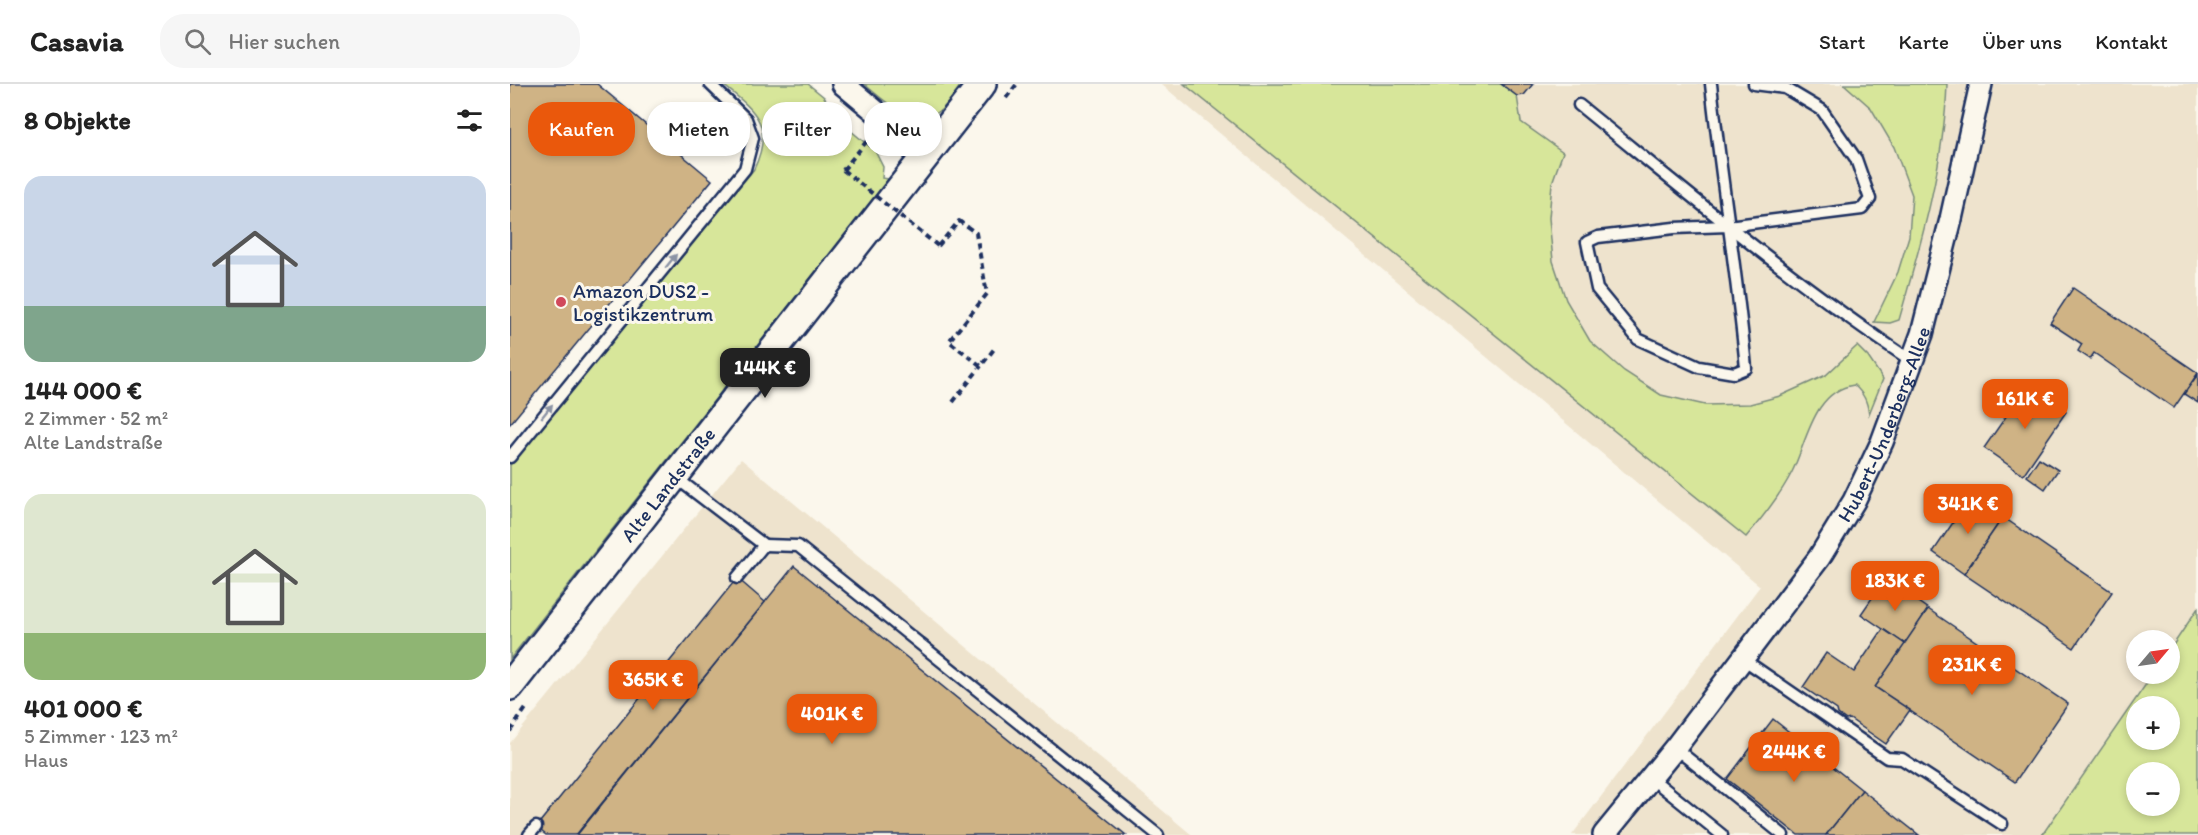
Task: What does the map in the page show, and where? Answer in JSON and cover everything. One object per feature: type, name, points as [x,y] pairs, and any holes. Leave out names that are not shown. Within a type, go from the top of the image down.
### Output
[{"type":"street","points":[[843,84],[865,102]]},
{"type":"street","name":"Alte Landstraße","points":[[942,137],[982,84]]},
{"type":"street","name":"Hubert-Underberg-Allee","points":[[1604,835],[1675,748],[1819,558],[1854,501],[1882,442],[1922,334],[1981,84]]},
{"type":"street","name":"Alte Landstraße","points":[[510,686],[927,156]]},
{"type":"lane","points":[[510,457],[746,169],[753,138],[746,119],[711,84]]},
{"type":"lane","points":[[1711,84],[1721,177],[1728,226],[1741,309],[1746,368],[1734,373],[1699,367],[1638,339],[1597,289],[1587,242],[1598,237],[1674,228],[1728,226],[1863,209],[1870,199],[1856,159],[1822,110],[1785,88],[1754,84]]},
{"type":"lane","points":[[1579,105],[1728,226],[1858,326],[1912,361]]},
{"type":"lane","points":[[675,477],[764,545],[798,546],[1158,835]]},
{"type":"lane","points":[[737,578],[764,545]]},
{"type":"lane","points":[[1743,658],[1887,758],[1902,759],[2001,824]]},
{"type":"lane","points":[[1675,748],[1783,835]]},
{"type":"lane","points":[[1650,777],[1722,835]]},
{"type":"path","points":[[864,144],[843,170],[938,246],[959,220],[976,233],[987,294],[949,341],[981,366]]},
{"type":"path","points":[[953,402],[994,349]]},
{"type":"shaded area","points":[[1161,84],[2198,84],[2198,608],[2180,635],[2180,630],[2126,630],[2126,684],[2146,684],[2138,696],[2126,696],[2126,713],[2042,835],[1572,835],[1760,586]]},
{"type":"shaded area","points":[[741,459],[1192,835],[510,835],[510,743]]},
{"type":"green space","points":[[722,84],[808,84],[828,102],[762,102],[762,129],[750,109],[750,102],[744,102]]},
{"type":"green space","points":[[864,84],[962,84],[942,109],[942,102],[887,102]]},
{"type":"green space","points":[[1184,84],[1501,84],[1517,96],[1521,122],[1563,152],[1552,183],[1549,218],[1553,261],[1566,300],[1590,341],[1624,371],[1661,395],[1705,405],[1750,404],[1780,396],[1826,375],[1857,346],[1868,357],[1883,379],[1869,414],[1864,398],[1854,385],[1840,389],[1829,397],[1813,420],[1787,481],[1771,506],[1746,537]]},
{"type":"green space","points":[[1844,84],[1947,84],[1941,144],[1930,204],[1899,320],[1890,323],[1874,322],[1898,272],[1909,236],[1912,195],[1894,147],[1871,108]]},
{"type":"green space","points":[[852,132],[864,142],[864,156],[878,156],[883,167],[882,178],[889,179],[510,659],[510,465],[754,169],[762,141],[762,156],[852,156]]},
{"type":"green space","points":[[2198,608],[2198,835],[2042,835],[2126,713],[2126,750],[2180,750],[2180,696],[2138,696],[2146,684],[2180,684],[2180,635]]},
{"type":"building","name":"Amazon DUS2 - Logistikzentrum","points":[[510,84],[597,84],[619,102],[528,102],[528,156],[635,156],[635,116],[647,126],[647,156],[683,156],[712,180],[510,424]]},
{"type":"building","points":[[1501,84],[1533,84],[1524,95],[1517,96]]},
{"type":"building","points":[[2073,288],[2198,373],[2174,408],[2094,353],[2090,359],[2078,351],[2082,344],[2050,323]]},
{"type":"building","points":[[2198,374],[2198,403],[2184,394]]},
{"type":"building","points":[[2027,386],[2066,412],[2023,475],[1984,448]]},
{"type":"building","points":[[2039,458],[2058,470],[2045,489],[2027,476]]},
{"type":"building","points":[[1971,496],[2003,517],[1964,574],[1933,552]]},
{"type":"building","points":[[2003,517],[2112,592],[2074,648],[1964,574]]},
{"type":"building","points":[[794,566],[1126,835],[577,835]]},
{"type":"building","points":[[737,578],[765,602],[576,835],[546,835],[536,827]]},
{"type":"building","points":[[1885,579],[1928,609],[1905,644],[1861,614]]},
{"type":"building","points":[[1928,609],[2068,704],[2015,782],[1875,687]]},
{"type":"building","points":[[1883,629],[1905,644],[1875,687],[1910,710],[1886,744],[1850,719],[1846,720],[1838,714],[1837,710],[1803,687],[1826,653],[1854,672]]},
{"type":"building","points":[[1773,719],[1862,790],[1826,835],[1798,835],[1727,779]]},
{"type":"building","points":[[1862,790],[1919,835],[1826,835]]},
{"type":"place","name":"Amazon DUS2 - Logistikzentrum","points":[[561,302]]}]
